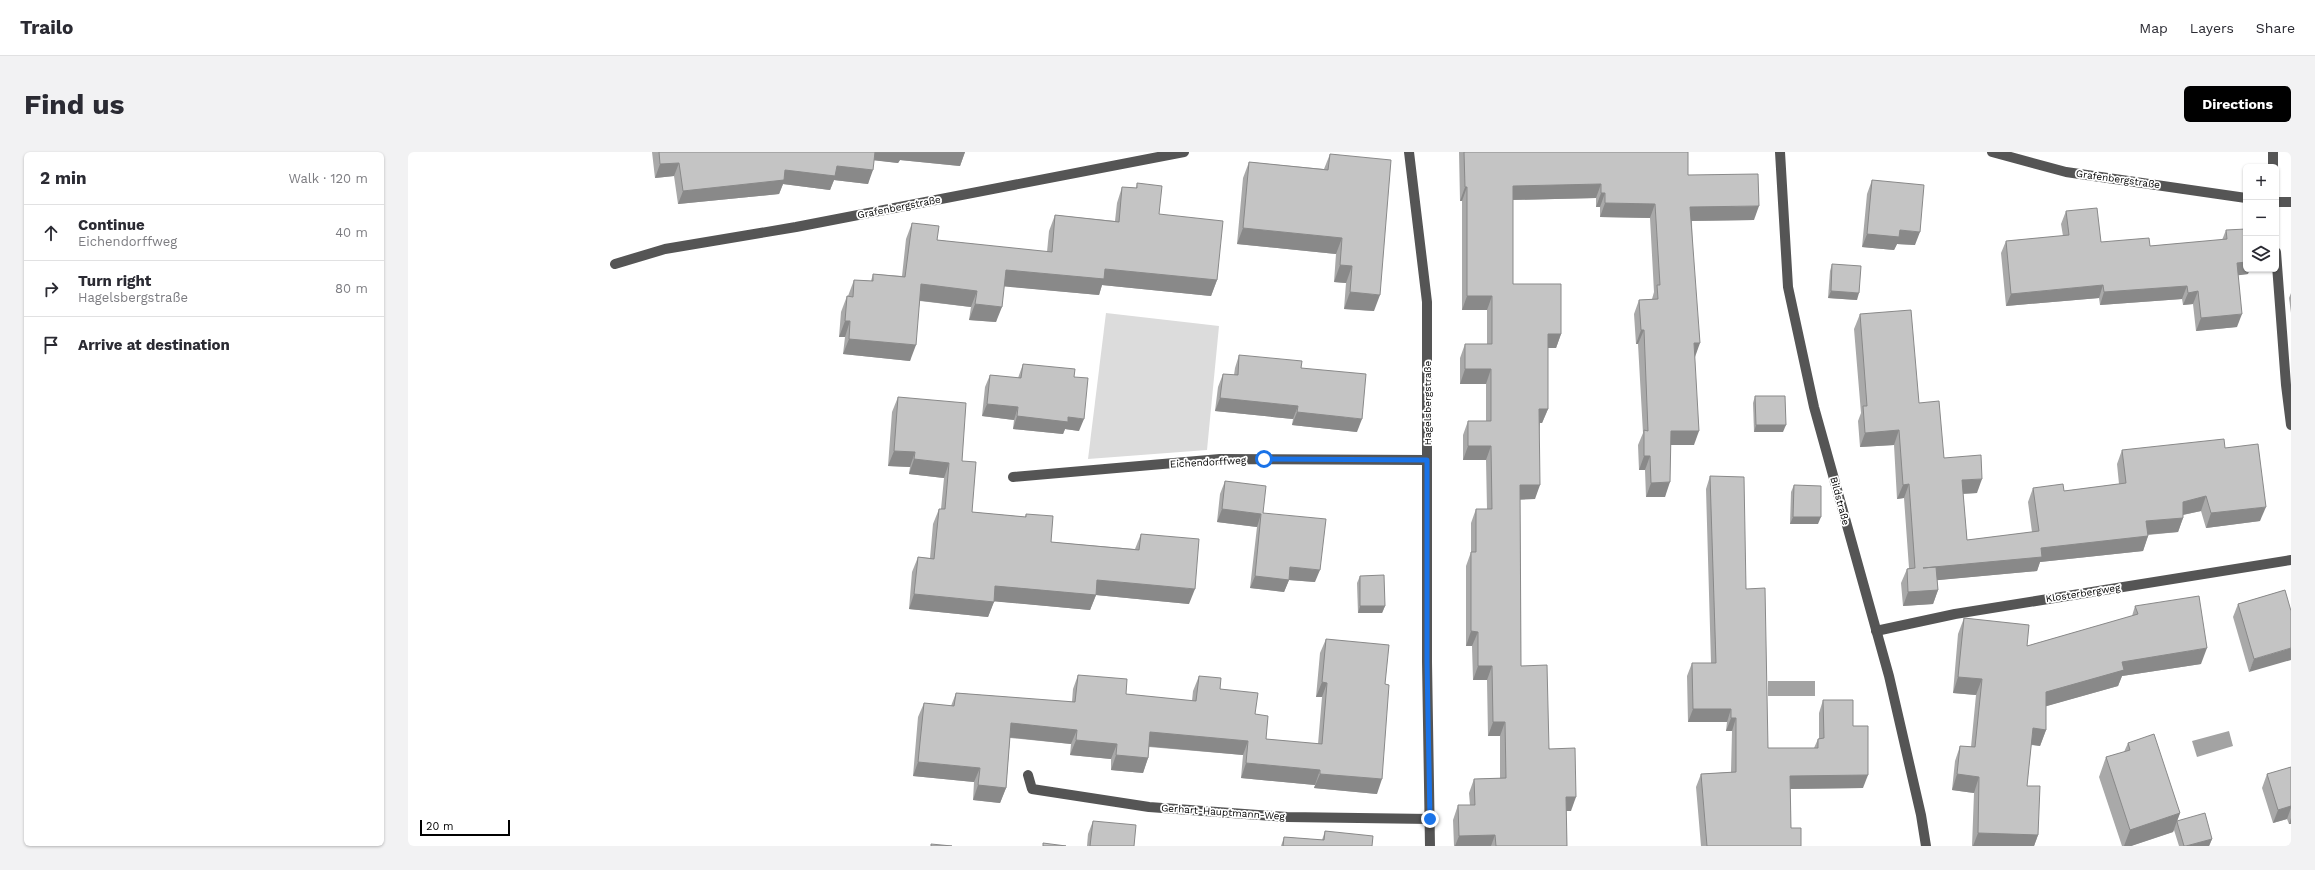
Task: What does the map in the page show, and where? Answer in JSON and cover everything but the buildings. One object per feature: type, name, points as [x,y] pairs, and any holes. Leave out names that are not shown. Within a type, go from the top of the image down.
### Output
[{"type":"street","name":"Grafenbergstraße","points":[[615,264],[665,249],[796,227],[1184,152]]},
{"type":"street","name":"Hagelsbergstraße","points":[[1409,152],[1427,302],[1427,662],[1430,846]]},
{"type":"street","name":"Bildstraße","points":[[1780,152],[1788,287],[1814,407],[1889,676],[1921,815],[1926,846]]},
{"type":"street","name":"Grafenbergstraße","points":[[1992,152],[2066,172],[2243,198]]},
{"type":"street","points":[[2273,152],[2273,164]]},
{"type":"street","points":[[2279,202],[2291,202]]},
{"type":"street","points":[[2278,272],[2286,385],[2291,425]]},
{"type":"street","name":"Eichendorffweg","points":[[1013,477],[1220,459],[1427,460]]},
{"type":"street","name":"Klosterbergweg","points":[[1876,631],[1955,614],[2291,560]]},
{"type":"street","name":"Gerhart-Hauptmann-Weg","points":[[1028,775],[1032,790],[1149,807],[1287,817],[1430,819]]},
{"type":"shaded area","points":[[1106,313],[1219,326],[1207,450],[1088,459]]},
{"type":"shaded area","points":[[1768,681],[1815,681],[1815,696],[1768,696]]},
{"type":"shaded area","points":[[2229,731],[2233,746],[2197,757],[2192,741]]},
{"type":"route","points":[[1264,459],[1427,460],[1427,662],[1430,819]]}]
